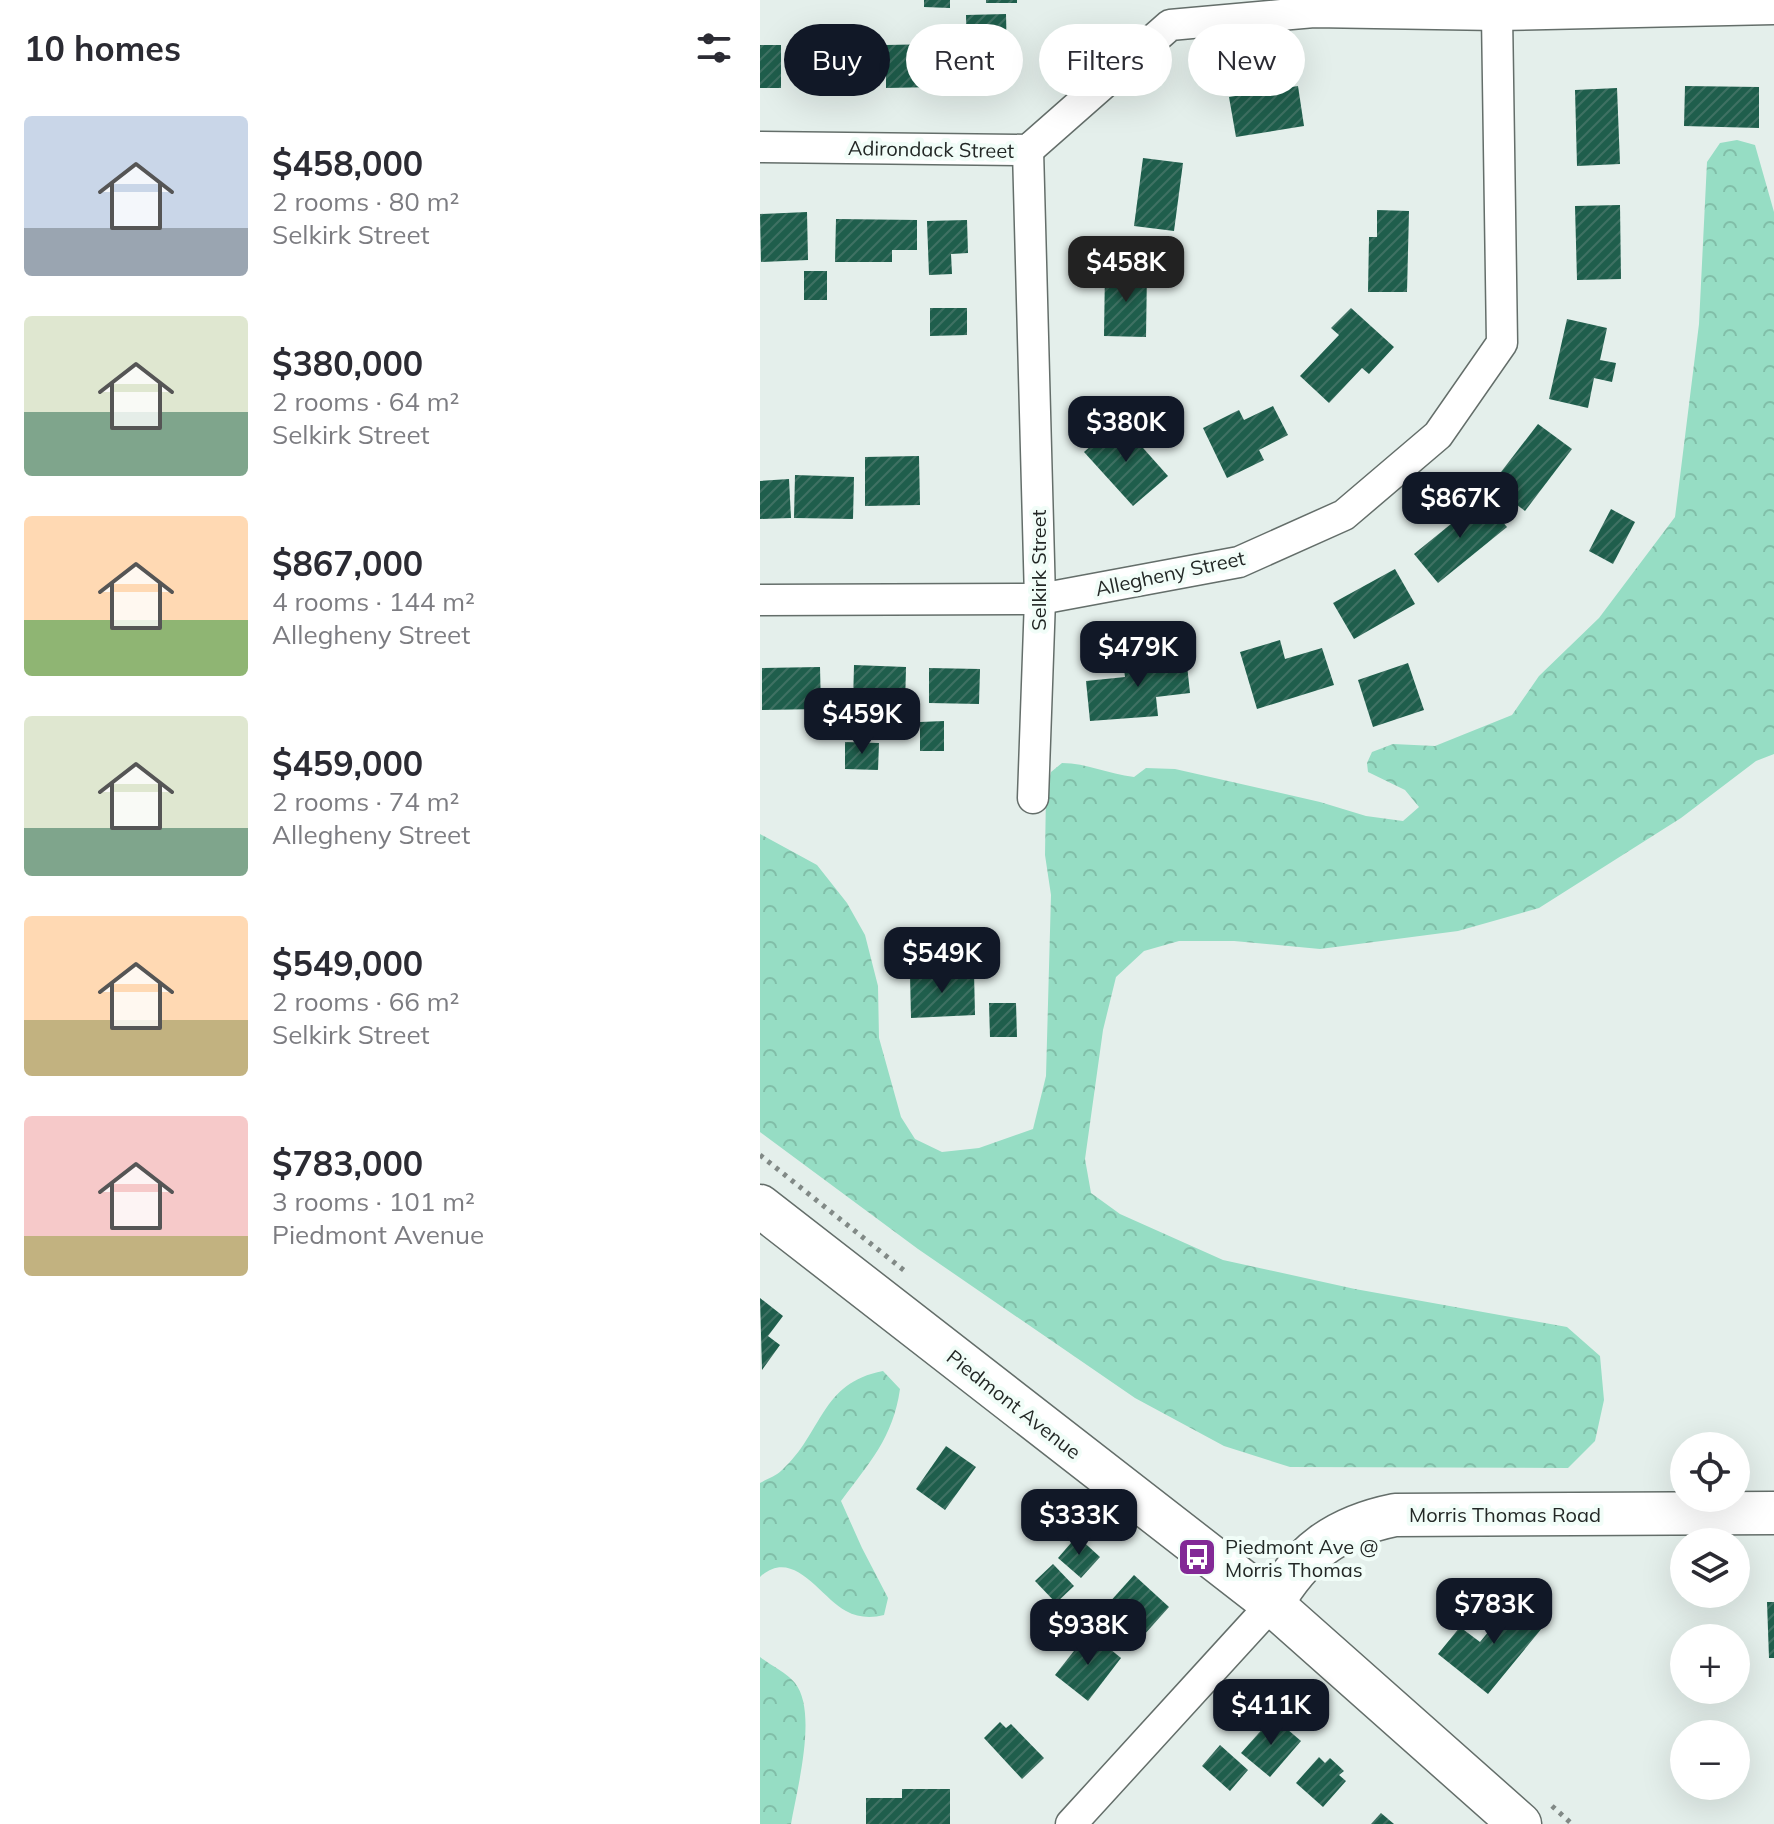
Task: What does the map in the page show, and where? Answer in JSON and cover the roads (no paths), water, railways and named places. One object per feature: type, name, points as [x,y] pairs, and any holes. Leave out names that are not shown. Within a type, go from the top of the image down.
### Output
[{"type":"main road","name":"Piedmont Avenue","points":[[760,1206],[1272,1604],[1520,1824]]},
{"type":"main road","name":"Morris Thomas Road","points":[[1272,1604],[1298,1565],[1327,1542],[1349,1528],[1395,1515],[1774,1513]]},
{"type":"street","name":"Adirondack Street","points":[[760,147],[1028,150],[1170,25],[1314,12],[1497,15],[1774,9]]},
{"type":"street","name":"Allegheny Street","points":[[760,600],[1040,599],[1239,562],[1344,515],[1438,435],[1502,343],[1497,15]]},
{"type":"street","name":"Selkirk Street","points":[[1028,150],[1040,599],[1033,798]]},
{"type":"street","points":[[1071,1824],[1272,1604]]},
{"type":"place","name":"Piedmont Ave @ Morris Thomas","points":[[1197,1557]]}]
